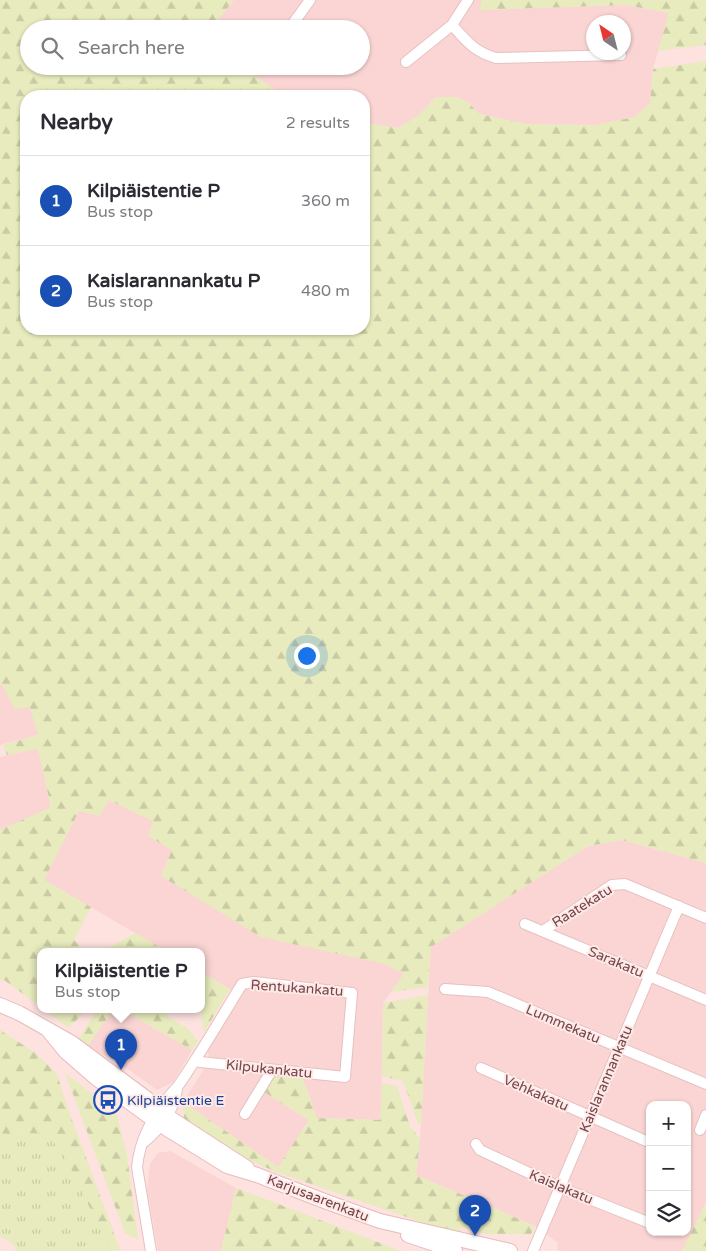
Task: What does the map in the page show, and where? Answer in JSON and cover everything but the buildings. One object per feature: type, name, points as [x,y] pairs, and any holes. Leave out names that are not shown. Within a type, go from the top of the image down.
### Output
[{"type":"street","points":[[295,20],[310,0]]},
{"type":"street","points":[[406,62],[452,25],[468,0]]},
{"type":"street","points":[[452,25],[470,46],[483,54],[496,58],[586,56]]},
{"type":"street","name":"Raatekatu","points":[[543,931],[612,885],[625,884],[706,918]]},
{"type":"street","name":"Kaislarannankatu","points":[[533,1251],[679,906]]},
{"type":"street","name":"Sarakatu","points":[[525,924],[706,1000]]},
{"type":"street","name":"Rentukankatu","points":[[195,1060],[242,984],[254,982],[352,992],[345,1077]]},
{"type":"street","name":"Lummekatu","points":[[445,989],[488,992],[706,1084]]},
{"type":"street","name":"Karjusaarenkatu","points":[[0,1005],[19,1013],[48,1030],[66,1052],[96,1078],[160,1118],[227,1166],[257,1175],[380,1221],[414,1238],[455,1251]]},
{"type":"street","points":[[151,1251],[137,1166],[142,1144],[147,1127],[172,1108],[177,1088],[195,1060]]},
{"type":"street","name":"Kilpukankatu","points":[[195,1060],[345,1077]]},
{"type":"street","name":"Vehkakatu","points":[[481,1068],[646,1141]]},
{"type":"street","points":[[245,1114],[272,1070]]},
{"type":"street","points":[[700,1130],[706,1115]]},
{"type":"street","name":"Kaislakatu","points":[[476,1144],[480,1150],[560,1187],[646,1221]]},
{"type":"street","name":"Karjusaarenkatu","points":[[380,1221],[510,1251]]},
{"type":"shaded area","points":[[234,0],[482,0],[480,10],[626,5],[669,13],[653,69],[650,103],[635,117],[595,125],[527,124],[479,114],[468,102],[436,97],[419,115],[398,128],[370,124],[370,90],[275,90],[254,75],[370,75],[370,20],[217,20]]},
{"type":"shaded area","points":[[0,685],[30,707],[38,735],[0,745]]},
{"type":"shaded area","points":[[38,748],[51,808],[0,830],[0,757]]},
{"type":"shaded area","points":[[109,800],[153,821],[172,850],[161,875],[385,964],[404,974],[383,1003],[381,1120],[317,1118],[302,1076],[264,1092],[309,1120],[279,1168],[183,1102],[206,1066],[209,1060],[208,1050],[239,997],[230,989],[205,974],[205,948],[161,948],[44,880],[79,810]]},
{"type":"shaded area","points":[[622,840],[706,863],[706,1202],[691,1233],[691,1101],[646,1101],[646,1236],[689,1236],[682,1251],[561,1251],[558,1250],[557,1242],[535,1226],[416,1175],[420,1139],[431,947],[588,846]]},
{"type":"shaded area","points":[[111,1013],[128,1013],[192,1050],[173,1082],[157,1090],[118,1062],[87,1047]]},
{"type":"shaded area","points":[[170,1151],[236,1188],[221,1251],[158,1251],[147,1188],[150,1164],[158,1153]]},
{"type":"green space","points":[[0,0],[234,0],[217,20],[20,20],[20,75],[254,75],[275,90],[20,90],[20,335],[370,335],[370,124],[398,128],[419,115],[436,97],[457,97],[468,102],[479,114],[527,124],[595,125],[635,117],[650,103],[653,69],[706,61],[706,863],[622,840],[588,846],[431,947],[428,987],[391,992],[404,974],[385,964],[261,937],[161,876],[172,850],[148,836],[153,821],[109,800],[99,816],[79,811],[44,880],[91,907],[74,940],[81,948],[37,948],[37,1004],[4,980],[0,980],[0,830],[51,807],[38,749],[7,755],[3,745],[38,735],[30,707],[15,709],[2,685],[0,685]]},
{"type":"green space","points":[[482,0],[706,0],[706,45],[658,51],[669,13],[626,5],[479,10]]},
{"type":"green space","points":[[135,933],[161,948],[109,948]]},
{"type":"green space","points":[[205,974],[230,989],[204,1032],[201,1013],[205,1013]]},
{"type":"green space","points":[[428,995],[421,1125],[417,1121],[403,1081],[382,1076],[383,1003]]},
{"type":"green space","points":[[48,1013],[83,1013],[69,1028]]},
{"type":"green space","points":[[95,1013],[111,1013],[87,1047],[77,1041]]},
{"type":"green space","points":[[128,1013],[167,1013],[167,1016],[187,1028],[198,1041],[192,1050]]},
{"type":"green space","points":[[0,1030],[34,1052],[57,1074],[120,1250],[111,1251],[64,1155],[47,1133],[0,1134]]},
{"type":"green space","points":[[65,1073],[116,1112],[127,1155],[138,1240],[125,1233]]},
{"type":"green space","points":[[282,1074],[302,1076],[317,1118],[380,1120],[382,1083],[397,1086],[410,1126],[420,1139],[416,1175],[535,1226],[531,1234],[486,1234],[461,1227],[459,1235],[276,1172],[239,1155],[184,1120],[183,1102],[278,1167],[309,1120],[264,1092],[272,1078]]},
{"type":"green space","points":[[47,1133],[64,1155],[111,1251],[15,1251],[15,1246],[0,1236],[0,1134]]},
{"type":"green space","points":[[236,1188],[401,1251],[221,1251]]},
{"type":"green space","points":[[706,1202],[706,1251],[682,1251]]},
{"type":"place","name":"Kilpiäistentie P","points":[[121,1070]]},
{"type":"place","name":"Kilpiäistentie E","points":[[108,1100]]},
{"type":"place","name":"Kaislarannankatu P","points":[[475,1236]]}]
